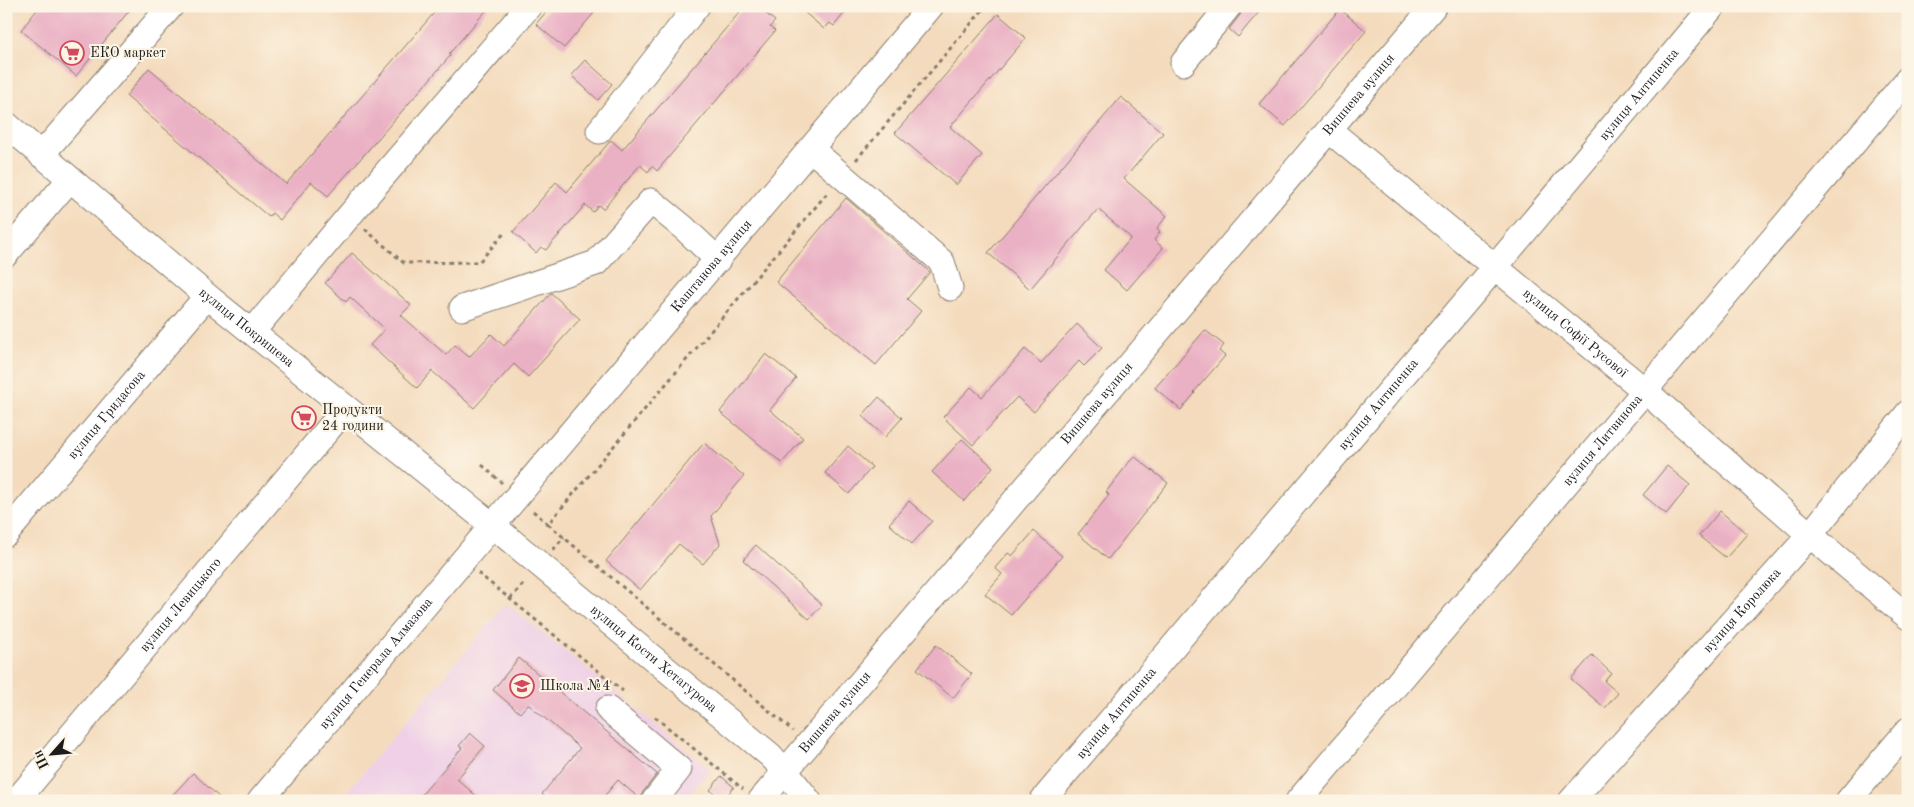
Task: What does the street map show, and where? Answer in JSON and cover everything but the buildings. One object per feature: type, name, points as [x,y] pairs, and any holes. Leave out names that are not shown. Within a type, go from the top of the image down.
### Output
[{"type":"street","points":[[42,155],[172,6]]},
{"type":"street","points":[[252,332],[529,6]]},
{"type":"street","points":[[599,131],[697,6]]},
{"type":"street","name":"Каштанова вулиця","points":[[492,525],[931,6]]},
{"type":"street","points":[[1183,63],[1229,6]]},
{"type":"street","name":"Вишнева вулиця","points":[[751,794],[785,771],[1434,6]]},
{"type":"street","name":"вулиця Антипенка","points":[[1042,801],[1496,266],[1713,6]]},
{"type":"street","name":"вулиця Литвинова","points":[[1298,801],[1908,79]]},
{"type":"street","name":"вулиця Покришева","points":[[6,124],[207,296],[492,525]]},
{"type":"street","name":"вулиця Софії Русової","points":[[1330,130],[1644,390],[1810,535],[1908,617]]},
{"type":"street","points":[[811,149],[942,262],[950,288]]},
{"type":"street","points":[[6,254],[70,179]]},
{"type":"street","points":[[462,308],[596,263],[651,201],[684,228],[718,260]]},
{"type":"street","name":"вулиця Гридасова","points":[[6,534],[207,296]]},
{"type":"street","name":"вулиця Левицького","points":[[16,801],[346,408]]},
{"type":"street","name":"вулиця Королюка","points":[[1571,801],[1810,535],[1908,413]]},
{"type":"street","name":"вулиця Генерала Алмазова","points":[[260,801],[492,525]]},
{"type":"street","name":"вулиця Кости Хетагурова","points":[[492,525],[770,755],[809,801]]},
{"type":"street","points":[[617,701],[679,769],[654,801]]},
{"type":"street","points":[[1848,801],[1908,730]]},
{"type":"path","points":[[548,524],[986,6]]},
{"type":"path","points":[[349,216],[404,262],[479,262],[506,231]]},
{"type":"path","points":[[482,465],[548,524],[792,730],[804,748]]},
{"type":"path","points":[[462,560],[617,701]]},
{"type":"path","points":[[649,712],[751,794]]},
{"type":"shaded area","name":"Школа №4","points":[[506,603],[710,769],[689,795],[696,801],[339,801]]},
{"type":"place","name":"ЕКО маркет","points":[[72,53]]},
{"type":"place","name":"Продукти 24 години","points":[[304,418]]},
{"type":"place","name":"Школа №4","points":[[522,686]]}]
